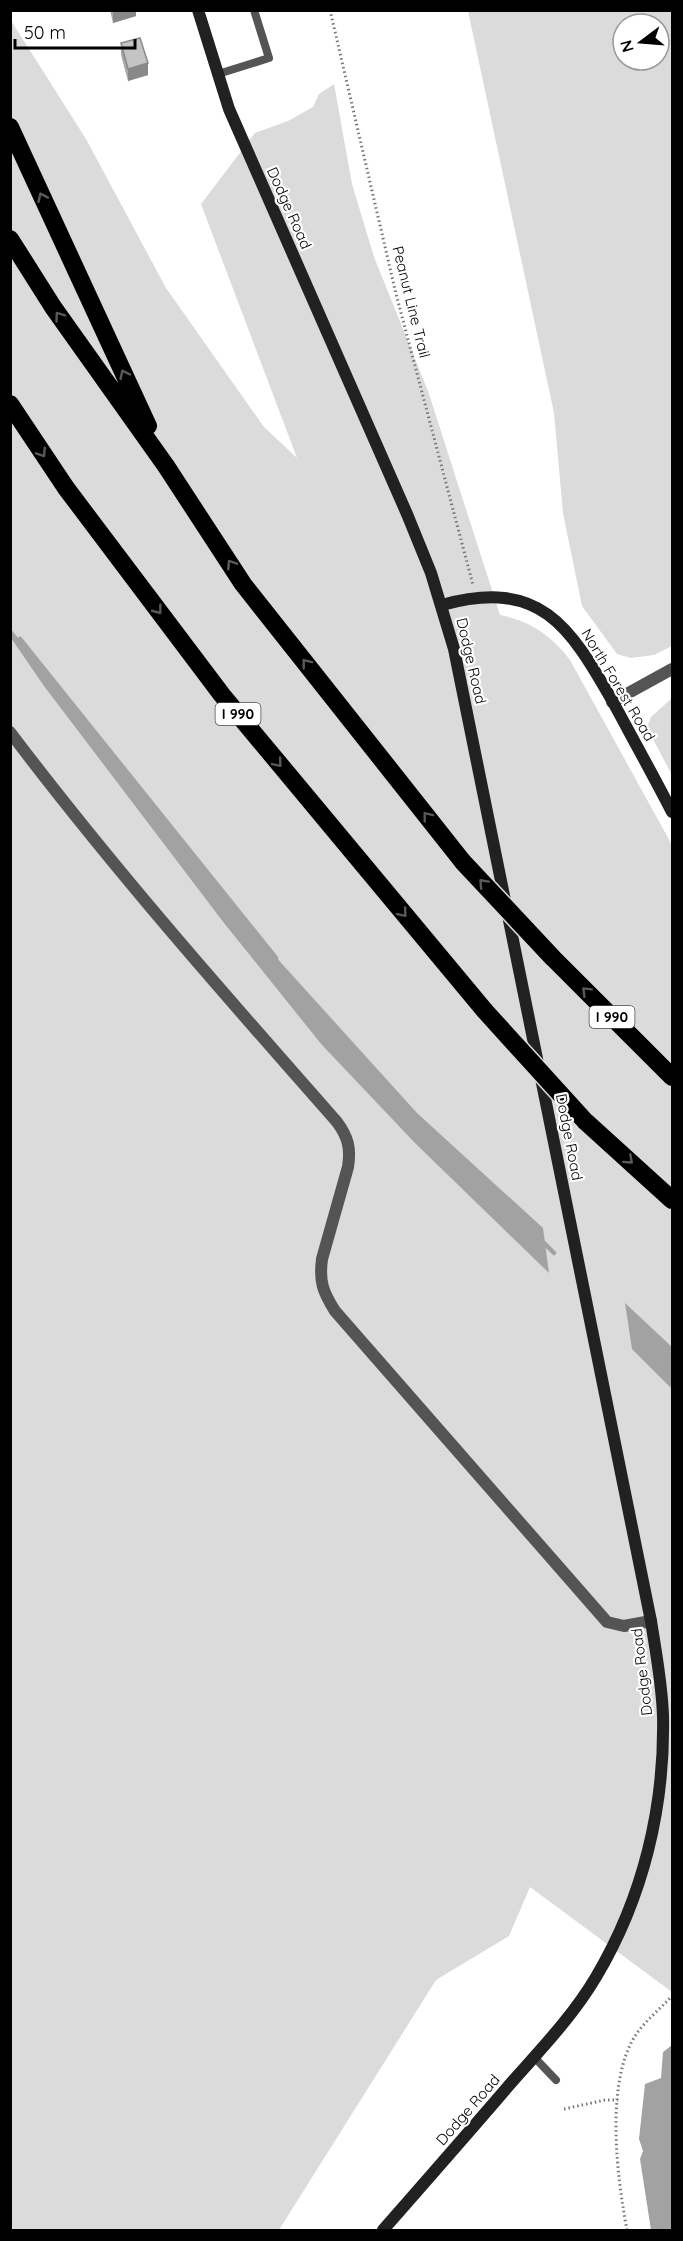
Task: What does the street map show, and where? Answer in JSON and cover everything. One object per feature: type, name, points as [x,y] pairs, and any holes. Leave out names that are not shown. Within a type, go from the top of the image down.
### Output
[{"type":"highway","points":[[10,127],[166,466]]},
{"type":"highway","name":"I 990","points":[[10,239],[52,307],[166,466],[243,584],[463,862],[552,957],[672,1077]]},
{"type":"highway","name":"I 990","points":[[13,408],[66,488],[222,695],[485,1011],[585,1121],[672,1200]]},
{"type":"street","name":"Dodge Road","points":[[198,10],[229,109],[407,514],[442,605],[454,649],[483,784],[651,1622],[663,1714],[663,1752],[652,1836],[639,1887],[617,1938],[596,1978],[566,2020],[383,2230]]},
{"type":"street","name":"North Forest Road","points":[[442,605],[477,597],[496,597],[521,602],[555,619],[579,645],[672,812]]},
{"type":"street","points":[[612,702],[672,669]]},
{"type":"street","points":[[10,732],[51,786],[184,948],[337,1122],[347,1137],[351,1153],[322,1259],[320,1275],[324,1293],[335,1311],[608,1622],[624,1626],[651,1622]]},
{"type":"lane","points":[[218,74],[269,58],[255,10]]},
{"type":"lane","points":[[534,2057],[555,2080]]},
{"type":"path","name":"Peanut Line Trail","points":[[330,10],[396,294],[477,597]]},
{"type":"path","points":[[627,2230],[617,2166],[615,2134],[621,2077],[631,2043],[642,2027],[672,1996]]},
{"type":"path","points":[[564,2109],[605,2100],[618,2100]]},
{"type":"shaded area","points":[[468,11],[672,11],[672,646],[654,655],[631,658],[617,654],[582,606],[563,513],[554,413]]},
{"type":"shaded area","points":[[10,19],[86,139],[166,288],[264,427],[297,458],[201,204],[255,133],[288,121],[313,107],[319,94],[334,84],[352,184],[374,257],[428,391],[500,615],[521,621],[540,631],[570,660],[672,845],[672,1992],[530,1887],[509,1936],[436,1980],[279,2230],[11,2230]]},
{"type":"shaded area","points":[[10,628],[274,955],[417,1113],[543,1228],[549,1273],[415,1143],[322,1045],[224,923],[44,686],[11,638]]},
{"type":"shaded area","points":[[672,698],[672,775],[647,728],[651,717]]},
{"type":"shaded area","points":[[625,1303],[672,1347],[672,1389],[632,1349]]},
{"type":"shaded area","points":[[672,2045],[672,2230],[651,2230],[640,2159],[643,2151],[639,2139],[645,2084],[661,2078],[663,2052]]},
{"type":"building","points":[[140,38],[148,63],[128,69],[121,43]]},
{"type":"waterway","points":[[20,639],[276,958]]},
{"type":"waterway","points":[[542,1241],[554,1253]]}]
